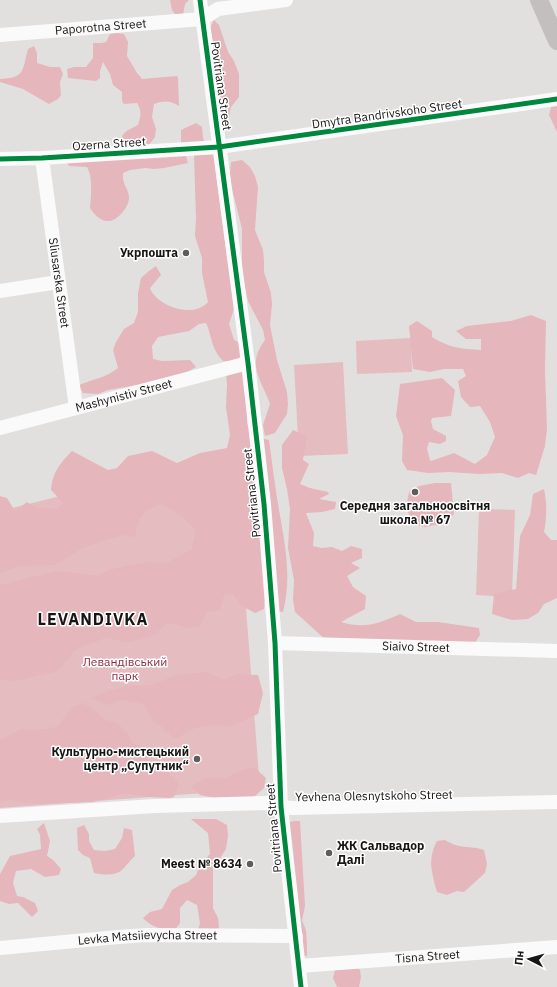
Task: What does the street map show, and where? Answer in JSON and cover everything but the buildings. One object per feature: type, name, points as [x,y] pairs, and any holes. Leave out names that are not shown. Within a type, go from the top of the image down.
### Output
[{"type":"main road","points":[[539,0],[557,41]]},
{"type":"street","name":"Povitriana Street","points":[[200,0],[248,363],[264,504],[275,643],[281,807],[301,987]]},
{"type":"street","points":[[202,19],[218,9],[286,0]]},
{"type":"street","name":"Paporotna Street","points":[[0,35],[202,19]]},
{"type":"street","name":"Dmytra Bandrivskoho Street","points":[[219,147],[557,99]]},
{"type":"street","name":"Ozerna Street","points":[[0,159],[42,158],[219,147]]},
{"type":"street","name":"Sliusarska Street","points":[[42,158],[76,408]]},
{"type":"street","points":[[0,291],[58,282]]},
{"type":"street","name":"Mashynistiv Street","points":[[0,428],[248,363]]},
{"type":"street","name":"Siaivo Street","points":[[275,643],[557,651]]},
{"type":"street","name":"Yevhena Olesnytskoho Street","points":[[0,816],[155,806],[266,803],[281,807],[299,808],[557,802]]},
{"type":"street","name":"Levka Matsiievycha Street","points":[[0,948],[140,936],[296,936]]},
{"type":"street","name":"Tisna Street","points":[[299,966],[557,946]]},
{"type":"green space","points":[[411,338],[412,372],[357,374],[356,341]]},
{"type":"green space","points":[[343,362],[348,454],[299,456],[294,365]]},
{"type":"green space","name":"Левандівський парк","points":[[234,453],[260,789],[0,808],[0,511]]},
{"type":"green space","points":[[479,509],[515,510],[512,597],[476,595]]},
{"type":"shaded area","points":[[170,0],[189,0],[185,4],[183,15],[178,18],[172,10]]},
{"type":"shaded area","points":[[214,20],[219,25],[228,52],[234,61],[239,74],[239,97],[231,107],[229,117],[224,114],[217,81],[218,64],[210,28]]},
{"type":"shaded area","points":[[110,34],[124,34],[128,42],[127,56],[142,79],[177,76],[178,78],[179,106],[167,102],[154,104],[152,117],[156,129],[155,137],[148,146],[121,146],[121,141],[125,132],[138,125],[140,116],[139,106],[137,103],[124,104],[122,101],[122,92],[113,85],[110,74],[103,62],[100,71],[100,78],[96,81],[68,78],[67,69],[74,67],[86,67],[93,58],[93,43],[106,42]]},
{"type":"shaded area","points":[[34,46],[37,53],[37,63],[50,67],[60,67],[63,74],[60,82],[61,95],[58,99],[49,104],[23,89],[0,82],[0,79],[14,77],[22,72],[28,49]]},
{"type":"shaded area","points":[[557,103],[557,132],[549,115],[552,104]]},
{"type":"shaded area","points":[[196,123],[202,127],[205,143],[212,144],[234,309],[229,324],[234,340],[242,344],[242,355],[235,361],[223,361],[214,348],[206,323],[199,324],[189,331],[158,337],[152,346],[153,359],[162,361],[190,360],[196,367],[187,372],[155,382],[108,390],[98,394],[83,393],[79,385],[104,376],[118,368],[113,350],[124,329],[134,323],[138,312],[138,293],[141,278],[149,271],[156,266],[161,275],[150,288],[160,301],[167,305],[181,310],[189,310],[202,307],[208,302],[202,273],[202,258],[195,236],[196,219],[194,155],[181,143],[181,130]]},
{"type":"shaded area","points":[[174,152],[186,156],[188,163],[164,168],[130,170],[123,173],[129,198],[127,206],[118,217],[111,221],[99,218],[90,208],[91,181],[87,167],[69,166],[65,160]]},
{"type":"shaded area","points":[[242,160],[250,167],[255,176],[258,187],[255,230],[263,250],[264,272],[271,293],[272,304],[270,325],[277,360],[287,392],[288,404],[287,414],[275,433],[265,436],[263,425],[270,404],[259,379],[256,357],[265,340],[263,330],[248,301],[242,273],[242,229],[231,185],[230,174],[231,162]]},
{"type":"shaded area","points":[[531,315],[546,321],[545,370],[547,429],[545,446],[536,475],[529,473],[518,478],[502,473],[428,473],[407,470],[402,461],[403,435],[396,416],[400,384],[442,378],[455,390],[451,416],[432,418],[431,421],[433,429],[446,436],[446,441],[440,444],[429,442],[427,449],[431,461],[454,453],[475,464],[487,455],[495,437],[490,422],[480,406],[470,407],[461,397],[458,381],[466,376],[463,369],[444,369],[430,372],[413,369],[409,326],[417,321],[432,331],[432,337],[444,344],[461,348],[481,350],[481,339],[466,339],[456,331],[467,326],[511,321]]},
{"type":"shaded area","points":[[226,371],[247,372],[247,423],[257,456],[267,580],[264,609],[255,613],[242,606],[233,594],[224,595],[220,610],[207,612],[200,626],[189,628],[168,623],[151,637],[128,642],[105,638],[75,650],[58,671],[15,681],[0,679],[0,585],[56,571],[99,576],[108,570],[147,562],[167,563],[192,549],[196,531],[183,517],[162,504],[142,515],[138,523],[135,537],[123,535],[102,541],[81,549],[54,565],[19,566],[0,573],[0,496],[7,498],[15,511],[27,502],[36,508],[57,509],[63,503],[51,490],[53,478],[60,464],[72,451],[108,470],[117,468],[128,456],[152,451],[177,463],[200,453],[227,448],[230,435],[226,407]]},
{"type":"shaded area","points":[[293,430],[307,436],[303,460],[309,464],[300,484],[328,492],[329,494],[319,499],[336,502],[335,509],[306,513],[314,533],[313,546],[321,548],[332,547],[342,551],[351,546],[362,549],[362,558],[351,563],[360,568],[347,576],[353,587],[366,596],[365,609],[341,622],[364,625],[378,623],[400,614],[416,622],[438,622],[479,628],[480,635],[475,643],[327,641],[295,612],[293,600],[294,580],[288,548],[290,509],[282,468],[282,445]]},
{"type":"shaded area","points":[[261,438],[269,440],[287,561],[286,599],[283,612],[277,611]]},
{"type":"shaded area","points":[[435,483],[451,483],[454,514],[445,523],[425,527],[413,524],[407,507],[410,490],[419,486]]},
{"type":"shaded area","points":[[544,489],[546,500],[546,521],[544,532],[551,540],[557,540],[557,598],[544,604],[538,613],[528,619],[512,620],[492,614],[494,594],[516,589],[520,536],[530,515],[533,494]]},
{"type":"shaded area","points":[[205,672],[224,679],[238,674],[258,675],[263,693],[258,714],[231,726],[215,725],[195,728],[175,739],[160,725],[154,723],[143,704],[122,700],[107,705],[92,698],[105,692],[128,686],[152,685],[177,675]]},
{"type":"shaded area","points":[[83,703],[105,720],[115,722],[127,732],[132,743],[145,748],[148,762],[165,769],[179,783],[174,797],[147,797],[125,793],[93,802],[36,804],[10,800],[0,802],[0,740],[21,729],[37,730],[57,727],[72,707]]},
{"type":"shaded area","points":[[255,768],[266,778],[264,788],[254,797],[229,801],[200,795],[191,787],[204,778],[225,778],[245,769]]},
{"type":"shaded area","points":[[191,819],[216,819],[227,825],[228,836],[226,849],[213,869],[213,908],[218,918],[219,927],[212,935],[197,933],[200,923],[197,905],[187,900],[180,908],[180,923],[175,930],[150,924],[143,918],[150,912],[162,909],[172,890],[188,882],[196,875],[199,867],[210,854],[208,833]]},
{"type":"shaded area","points":[[300,821],[305,906],[302,921],[306,930],[307,956],[301,956],[283,824]]},
{"type":"shaded area","points":[[44,823],[50,841],[47,856],[61,869],[59,875],[45,877],[31,869],[16,871],[13,883],[17,896],[23,897],[35,903],[38,911],[32,917],[18,903],[9,904],[0,901],[0,874],[10,856],[41,849],[40,835],[37,829]]},
{"type":"shaded area","points":[[84,825],[89,834],[89,841],[94,850],[105,851],[115,849],[122,838],[124,828],[132,830],[135,856],[119,872],[105,875],[94,873],[90,858],[83,855],[78,850],[77,828]]},
{"type":"shaded area","points":[[445,840],[456,845],[484,850],[487,864],[485,873],[464,892],[457,891],[447,895],[437,892],[433,879],[431,860],[437,841]]},
{"type":"shaded area","points":[[356,967],[360,970],[361,977],[359,987],[337,987],[333,978],[335,970]]},
{"type":"cycle path","points":[[200,0],[248,363],[264,504],[275,643],[281,807],[301,987]]},
{"type":"cycle path","points":[[0,159],[42,158],[219,147],[557,99]]},
{"type":"place","name":"Укрпошта","points":[[186,253]]},
{"type":"place","name":"Середня загальноосвітня школа № 67","points":[[415,492]]},
{"type":"place","name":"Культурно-мистецький центр „Супутник“","points":[[197,759]]},
{"type":"place","name":"ЖК Сальвадор Далі","points":[[329,853]]},
{"type":"place","name":"Meest № 8634","points":[[250,864]]},
{"type":"district","name":"LEVANDIVKA","points":[[93,619]]}]
